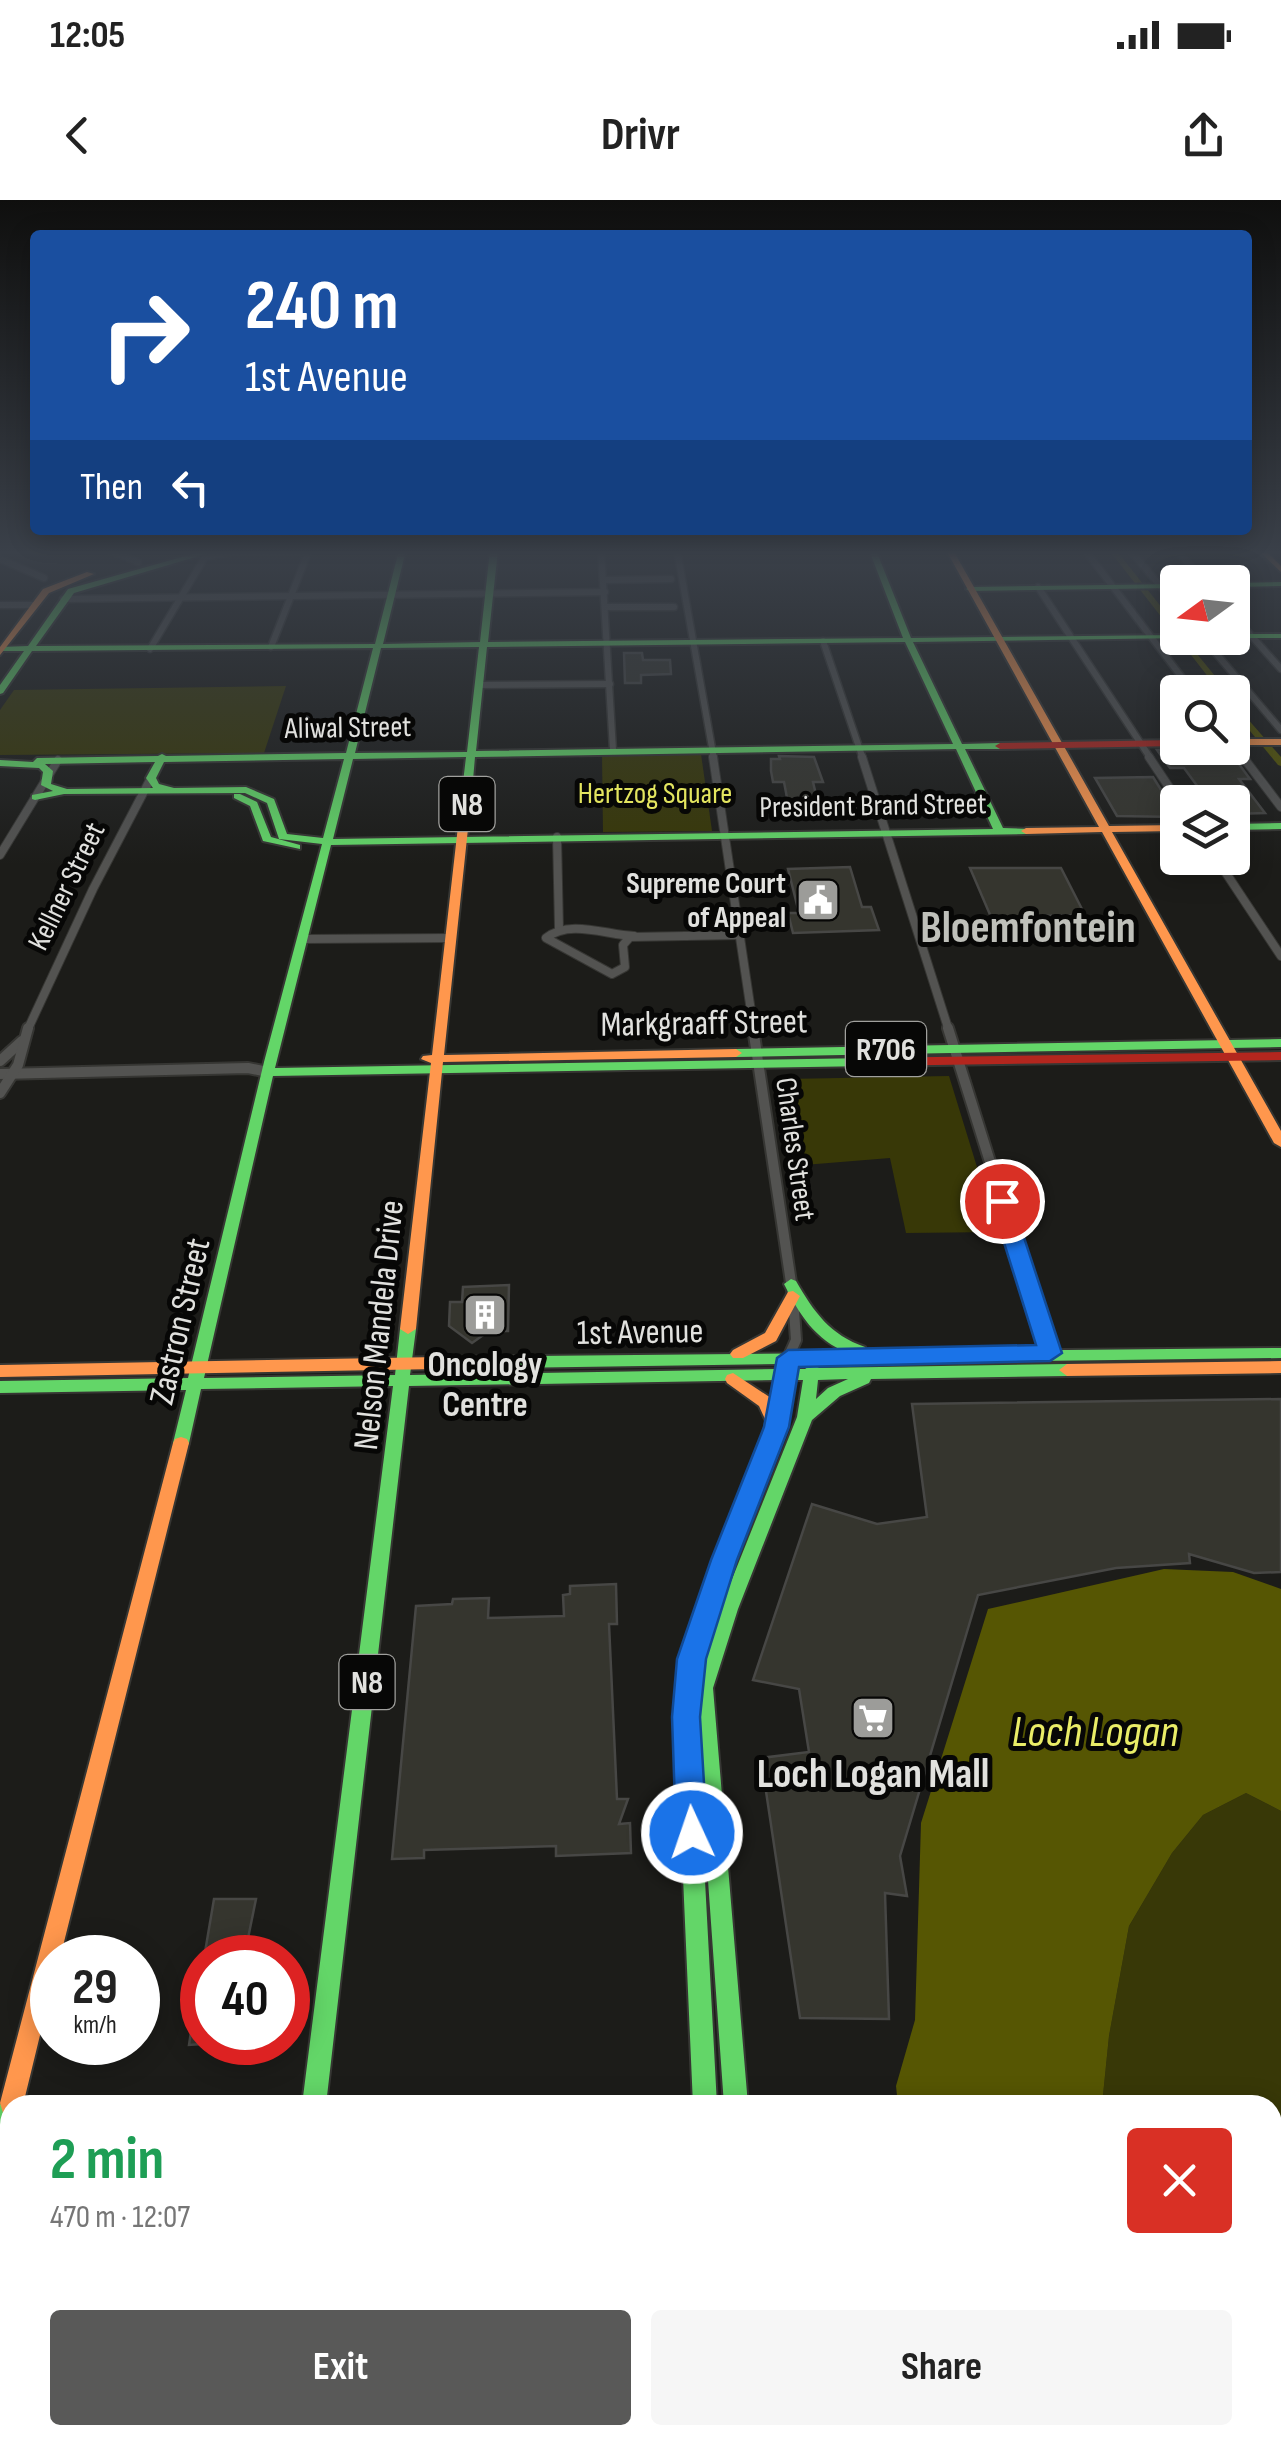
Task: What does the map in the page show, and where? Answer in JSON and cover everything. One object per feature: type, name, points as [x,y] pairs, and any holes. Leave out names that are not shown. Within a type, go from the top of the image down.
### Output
[{"type":"main road","points":[[0,691],[28,655]]},
{"type":"main road","name":"Zastron Street","points":[[13,2095],[200,1366],[269,1067],[374,655]]},
{"type":"main road","name":"Nelson Mandela Drive","points":[[315,2095],[403,1372],[483,655]]},
{"type":"main road","points":[[915,655],[999,830]]},
{"type":"main road","points":[[1007,655],[1281,1143]]},
{"type":"main road","points":[[1250,741],[1280,738]]},
{"type":"main road","name":"Aliwal Street","points":[[0,763],[162,757],[1160,742]]},
{"type":"main road","name":"Kellner Street","points":[[148,785],[162,757]]},
{"type":"main road","points":[[0,763],[41,765],[48,770],[44,780],[52,789],[66,792]]},
{"type":"main road","points":[[148,785],[238,796],[254,804],[264,833],[273,843],[310,847],[329,842]]},
{"type":"main road","points":[[35,797],[148,785],[254,792],[271,801],[283,837],[329,842]]},
{"type":"main road","points":[[1250,827],[1281,826]]},
{"type":"main road","name":"President Brand Street","points":[[329,842],[1160,828]]},
{"type":"main road","name":"Markgraaff Street","points":[[1230,1052],[1281,1043]]},
{"type":"main road","name":"Markgraaff Street","points":[[269,1067],[757,1057],[1230,1052],[1281,1056]]},
{"type":"main road","points":[[792,1290],[823,1337],[853,1350],[884,1356]]},
{"type":"main road","points":[[714,1360],[752,1350],[771,1337],[792,1290]]},
{"type":"main road","name":"1st Avenue","points":[[0,1387],[194,1384],[714,1360],[1281,1352]]},
{"type":"main road","points":[[705,2095],[686,1717],[688,1683],[702,1621],[776,1427],[788,1358]]},
{"type":"main road","points":[[735,2095],[704,1688],[729,1609],[805,1418],[811,1358]]},
{"type":"main road","name":"1st Avenue","points":[[0,1371],[200,1366],[729,1377],[1281,1367]]},
{"type":"main road","points":[[805,1418],[848,1384],[882,1374]]},
{"type":"main road","points":[[729,1377],[766,1402],[776,1427]]},
{"type":"street","points":[[609,655],[613,750]]},
{"type":"street","name":"Charles Street","points":[[695,655],[740,935],[796,1340]]},
{"type":"street","points":[[828,655],[1050,1353]]},
{"type":"street","points":[[1082,655],[1167,785]]},
{"type":"street","points":[[1216,655],[1280,738]]},
{"type":"street","points":[[479,685],[610,684]]},
{"type":"street","points":[[0,855],[58,760]]},
{"type":"street","points":[[1250,762],[1281,807]]},
{"type":"street","name":"Kellner Street","points":[[0,1093],[14,1073],[22,1040],[93,889],[148,785]]},
{"type":"street","points":[[557,838],[559,929]]},
{"type":"street","points":[[1227,875],[1281,956]]},
{"type":"street","points":[[634,936],[623,945],[624,967],[612,974],[547,941],[547,934],[559,929],[634,936],[740,935]]},
{"type":"street","points":[[303,939],[450,938]]},
{"type":"street","name":"Kellner Street","points":[[0,1061],[22,1040]]},
{"type":"street","name":"Markgraaff Street","points":[[0,1074],[269,1067]]},
{"type":"street","points":[[788,1358],[796,1340],[811,1358]]},
{"type":"green space","points":[[286,686],[264,753],[0,755],[0,710],[14,690]]},
{"type":"green space","name":"Hertzog Square","points":[[701,754],[712,831],[603,832],[602,755]]},
{"type":"green space","points":[[949,1076],[997,1232],[906,1233],[890,1158],[804,1165],[786,1079]]},
{"type":"green space","points":[[1246,1793],[1281,1811],[1281,2095],[1103,2095],[1109,2036],[1129,1926],[1172,1853],[1203,1815]]},
{"type":"water","name":"Loch Logan","points":[[1164,1569],[1233,1572],[1281,1589],[1281,1811],[1246,1793],[1203,1815],[1172,1853],[1129,1926],[1109,2036],[1103,2095],[897,2095],[896,2086],[915,2020],[921,1823],[988,1609]]},
{"type":"building","points":[[624,655],[642,655],[643,660],[670,660],[671,674],[641,675],[641,683],[625,683]]},
{"type":"building","points":[[779,756],[814,757],[823,782],[813,782],[818,803],[788,803],[784,782],[773,782],[771,759],[780,759]]},
{"type":"building","points":[[1168,765],[1240,765],[1250,779],[1239,779],[1244,785],[1196,785],[1184,768]]},
{"type":"building","points":[[1153,777],[1160,788],[1160,817],[1117,816],[1095,778]]},
{"type":"building","points":[[1250,793],[1265,813],[1250,813]]},
{"type":"building","name":"Supreme Court of Appeal","points":[[850,867],[862,907],[871,907],[879,930],[793,933],[788,913],[799,913],[788,869]]},
{"type":"building","points":[[970,868],[1061,868],[1085,915],[991,917]]},
{"type":"building","name":"Oncology Centre","points":[[509,1285],[508,1331],[489,1331],[472,1343],[449,1326],[450,1302],[462,1302],[463,1287]]},
{"type":"building","name":"Loch Logan Mall","points":[[1281,1399],[1281,1572],[1254,1573],[1189,1554],[1190,1563],[1116,1568],[978,1595],[900,1856],[907,1896],[885,1893],[889,2019],[800,2018],[761,1758],[809,1752],[799,1689],[753,1680],[812,1504],[877,1524],[927,1517],[912,1404]]},
{"type":"building","points":[[616,1584],[617,1624],[609,1624],[617,1799],[628,1799],[619,1824],[630,1823],[631,1853],[556,1856],[556,1846],[424,1850],[424,1858],[392,1859],[416,1606],[489,1598],[488,1618],[564,1616],[563,1595],[570,1594],[570,1586]]},
{"type":"building","points":[[214,1899],[256,1899],[249,1935],[208,1935]]},
{"type":"waterway","points":[[1194,655],[1210,675]]},
{"type":"waterway","points":[[1250,725],[1281,763]]},
{"type":"traffic: fast","points":[[0,691],[26,655]]},
{"type":"traffic: fast","points":[[181,1443],[270,1062],[376,655]]},
{"type":"traffic: fast","points":[[467,791],[482,655]]},
{"type":"traffic: fast","points":[[915,655],[999,830]]},
{"type":"traffic: fast","points":[[37,761],[1000,746]]},
{"type":"traffic: fast","points":[[162,757],[151,778],[156,786],[169,788]]},
{"type":"traffic: fast","points":[[0,763],[41,765],[48,771],[46,785],[66,792],[246,790],[271,801],[283,837],[329,842],[1026,831]]},
{"type":"traffic: fast","points":[[35,797],[62,792]]},
{"type":"traffic: fast","points":[[237,796],[254,804],[267,839],[296,847]]},
{"type":"traffic: fast","points":[[1250,827],[1281,826]]},
{"type":"traffic: fast","points":[[736,1053],[1281,1043]]},
{"type":"traffic: fast","points":[[268,1072],[870,1062]]},
{"type":"traffic: fast","points":[[791,1284],[826,1334],[860,1351]]},
{"type":"traffic: fast","points":[[315,2095],[408,1329]]},
{"type":"traffic: fast","points":[[438,1363],[1281,1353]]},
{"type":"traffic: fast","points":[[705,2095],[686,1717],[702,1627],[766,1455],[787,1366]]},
{"type":"traffic: fast","points":[[735,2095],[704,1688],[729,1609],[805,1417],[812,1370]]},
{"type":"traffic: fast","points":[[0,1387],[1067,1370]]},
{"type":"traffic: fast","points":[[808,1415],[834,1392],[863,1379]]},
{"type":"traffic: slow","points":[[1008,655],[1281,1143]]},
{"type":"traffic: slow","points":[[1250,742],[1281,742]]},
{"type":"traffic: slow","points":[[408,1329],[467,791]]},
{"type":"traffic: slow","points":[[1026,831],[1160,828]]},
{"type":"traffic: slow","points":[[427,1059],[736,1053]]},
{"type":"traffic: slow","points":[[738,1354],[771,1337],[793,1296]]},
{"type":"traffic: slow","points":[[0,1371],[438,1363]]},
{"type":"traffic: slow","points":[[1067,1370],[1281,1367]]},
{"type":"traffic: slow","points":[[733,1379],[765,1402],[776,1426]]},
{"type":"traffic: slow","points":[[14,2095],[181,1443]]},
{"type":"traffic: jam","points":[[1000,746],[1160,743]]},
{"type":"traffic: jam","points":[[870,1062],[1281,1056]]},
{"type":"place","name":"Supreme Court of Appeal","points":[[818,900]]},
{"type":"place","name":"Oncology Centre","points":[[485,1315]]},
{"type":"place","name":"Loch Logan Mall","points":[[873,1718]]},
{"type":"district","name":"Bloemfontein","points":[[1028,926]]},
{"type":"route","points":[[692,1833],[686,1717],[692,1659],[724,1560],[776,1427],[788,1358],[1050,1353],[1002,1201]]}]
